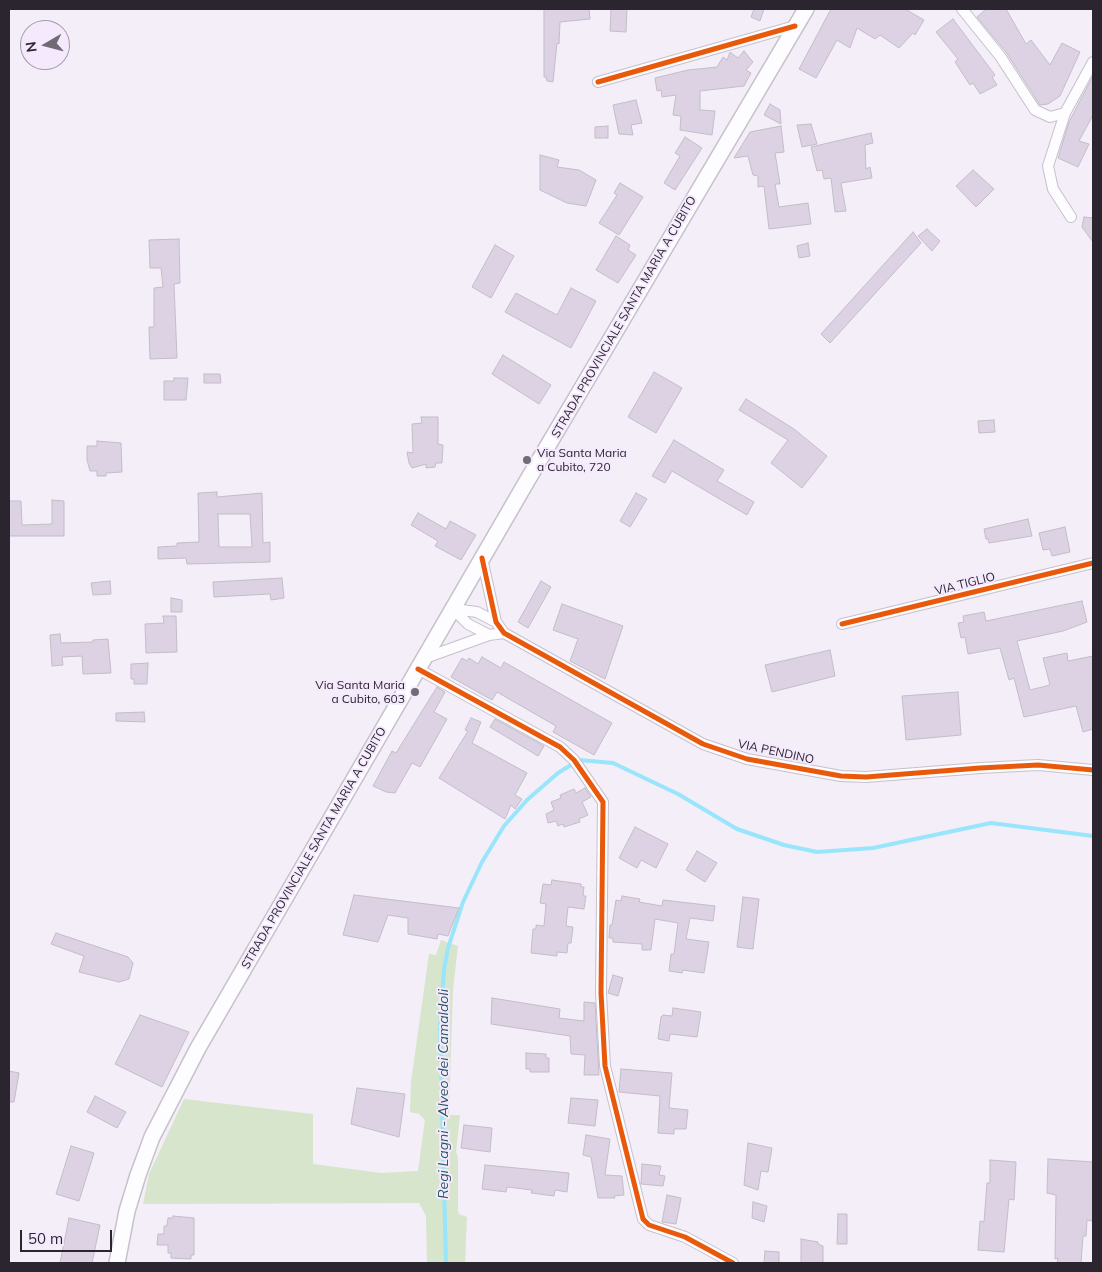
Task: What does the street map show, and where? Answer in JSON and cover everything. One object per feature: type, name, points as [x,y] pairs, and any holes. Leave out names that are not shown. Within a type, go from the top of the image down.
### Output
[{"type":"main road","name":"STRADA PROVINCIALE SANTA MARIA A CUBITO","points":[[118,1263],[126,1211],[152,1136],[198,1048],[482,558],[806,9]]},
{"type":"street","points":[[962,9],[1000,56],[1035,110],[1050,117],[1065,113]]},
{"type":"street","points":[[598,82],[795,26]]},
{"type":"street","points":[[1071,217],[1053,189],[1048,166],[1065,113],[1093,62]]},
{"type":"street","name":"VIA PENDINO","points":[[482,558],[496,622],[504,633],[703,744],[747,758],[841,776],[866,777],[1038,765],[1093,770]]},
{"type":"street","name":"VIA TIGLIO","points":[[842,624],[1093,563]]},
{"type":"street","points":[[453,609],[468,624],[489,635]]},
{"type":"street","name":"VIA PENDINO","points":[[453,609],[477,612],[496,622]]},
{"type":"street","points":[[422,663],[489,635],[504,633]]},
{"type":"street","points":[[422,663],[560,746],[577,764],[603,802],[601,993],[605,1066],[643,1218],[649,1225],[685,1237],[733,1263]]},
{"type":"green space","points":[[441,940],[458,946],[453,989],[449,1115],[460,1115],[456,1152],[458,1157],[458,1211],[459,1214],[467,1217],[465,1263],[427,1263],[426,1216],[419,1203],[143,1204],[149,1174],[184,1099],[313,1114],[313,1164],[381,1173],[418,1171],[425,1120],[419,1114],[410,1112],[411,1082],[429,954],[436,955]]},
{"type":"building","points":[[544,9],[589,9],[590,19],[560,22],[559,44],[557,43],[553,82],[547,81],[546,77],[544,77]]},
{"type":"building","points":[[611,9],[627,9],[626,32],[610,31]]},
{"type":"building","points":[[754,9],[764,9],[760,21],[751,17]]},
{"type":"building","points":[[831,9],[905,9],[924,20],[915,35],[913,33],[899,48],[880,35],[875,39],[857,28],[850,48],[837,40],[816,78],[799,69]]},
{"type":"building","points":[[986,9],[1006,9],[1026,44],[1031,40],[1050,65],[1062,43],[1080,52],[1060,96],[1048,104],[1040,105],[1006,52],[977,17]]},
{"type":"building","points":[[953,19],[995,75],[992,77],[997,85],[980,94],[973,83],[970,85],[955,62],[958,59],[936,32]]},
{"type":"building","points":[[744,51],[753,62],[746,70],[751,73],[744,86],[700,91],[700,110],[715,111],[712,135],[680,130],[681,116],[673,115],[676,95],[662,97],[661,90],[657,91],[655,78],[688,70],[717,67],[723,57],[727,60],[730,52],[738,58]]},
{"type":"building","points":[[1093,76],[1093,115],[1079,141],[1089,144],[1078,167],[1058,158],[1069,122]]},
{"type":"building","points":[[636,100],[642,123],[631,125],[633,135],[619,134],[613,105]]},
{"type":"building","points":[[770,104],[780,110],[781,124],[764,115]]},
{"type":"building","points":[[811,124],[817,144],[802,147],[797,125]]},
{"type":"building","points":[[608,126],[608,138],[595,138],[595,127]]},
{"type":"building","points":[[781,126],[784,152],[775,153],[780,184],[775,184],[779,207],[808,203],[811,224],[769,229],[764,186],[758,187],[758,176],[753,175],[748,156],[734,158],[750,132]]},
{"type":"building","points":[[871,133],[873,143],[865,145],[866,169],[870,167],[872,178],[841,183],[846,211],[835,212],[831,178],[824,179],[822,170],[817,171],[811,147]]},
{"type":"building","points":[[685,137],[702,148],[675,190],[664,183],[680,156],[675,153]]},
{"type":"building","points":[[540,155],[559,160],[557,167],[579,170],[596,180],[586,206],[567,203],[540,190]]},
{"type":"building","points":[[973,170],[994,189],[976,207],[956,186]]},
{"type":"building","points":[[620,183],[643,197],[619,235],[599,223],[617,195],[614,193]]},
{"type":"building","points":[[1084,217],[1093,218],[1093,242],[1082,227]]},
{"type":"building","points":[[927,229],[940,241],[932,251],[918,236]]},
{"type":"building","points":[[913,232],[921,243],[830,343],[821,334]]},
{"type":"building","points":[[616,236],[630,245],[628,250],[636,255],[618,283],[596,270]]},
{"type":"building","points":[[179,239],[180,283],[174,284],[177,358],[150,359],[149,327],[154,327],[154,288],[163,287],[161,268],[150,268],[149,240]]},
{"type":"building","points":[[808,243],[810,256],[799,258],[797,246]]},
{"type":"building","points":[[495,245],[514,256],[491,298],[472,287]]},
{"type":"building","points":[[571,288],[596,301],[571,348],[505,312],[516,293],[557,315]]},
{"type":"building","points":[[503,355],[551,385],[539,404],[492,374]]},
{"type":"building","points":[[654,372],[682,388],[656,433],[628,417]]},
{"type":"building","points":[[204,374],[220,374],[221,383],[204,383]]},
{"type":"building","points":[[174,378],[188,378],[186,400],[164,400],[164,381],[174,381]]},
{"type":"building","points":[[746,399],[794,429],[827,456],[802,488],[771,463],[788,440],[739,410]]},
{"type":"building","points":[[421,417],[438,417],[438,444],[443,445],[442,463],[436,463],[435,467],[426,468],[426,464],[412,468],[409,463],[407,452],[413,453],[412,424],[422,423]]},
{"type":"building","points":[[994,420],[995,432],[979,433],[978,421]]},
{"type":"building","points":[[674,440],[724,470],[717,481],[754,502],[747,515],[672,471],[665,483],[652,476]]},
{"type":"building","points":[[97,441],[121,443],[122,472],[106,473],[106,476],[97,476],[97,471],[90,471],[87,460],[87,446],[97,446]]},
{"type":"building","points":[[217,492],[217,497],[262,493],[263,543],[270,542],[270,562],[187,564],[186,558],[158,559],[158,547],[177,546],[177,543],[199,542],[198,493]],"holes":[[[218,514],[250,514],[252,547],[219,547]]]},
{"type":"building","points":[[636,493],[647,499],[630,527],[620,521]]},
{"type":"building","points":[[52,500],[64,501],[64,536],[9,536],[9,501],[21,501],[22,525],[52,524]]},
{"type":"building","points":[[418,513],[446,529],[450,521],[476,535],[461,560],[435,546],[438,541],[411,525]]},
{"type":"building","points":[[1028,519],[1032,536],[989,543],[988,539],[986,539],[984,529]]},
{"type":"building","points":[[1065,527],[1070,552],[1052,556],[1050,549],[1043,550],[1039,533]]},
{"type":"building","points":[[282,578],[284,598],[271,600],[270,594],[214,597],[213,582]]},
{"type":"building","points":[[110,581],[111,594],[93,595],[91,583]]},
{"type":"building","points":[[541,581],[551,587],[528,628],[518,622]]},
{"type":"building","points":[[171,598],[182,600],[182,612],[171,612]]},
{"type":"building","points":[[1082,601],[1087,622],[1063,631],[1017,641],[1030,690],[1050,685],[1043,658],[1067,653],[1068,661],[1093,656],[1093,729],[1083,732],[1076,706],[1024,717],[1014,678],[1009,680],[1000,648],[968,654],[965,637],[961,638],[958,623],[964,622],[963,616],[984,612],[986,621]]},
{"type":"building","points":[[562,604],[623,626],[605,679],[570,661],[578,639],[553,630]]},
{"type":"building","points":[[163,616],[176,616],[177,652],[146,653],[145,624],[164,623]]},
{"type":"building","points":[[60,634],[61,643],[93,642],[93,640],[108,639],[111,673],[83,674],[82,656],[62,657],[63,665],[52,666],[50,635]]},
{"type":"building","points":[[830,650],[835,676],[772,692],[765,665]]},
{"type":"building","points":[[482,657],[501,668],[504,662],[612,723],[594,755],[553,732],[556,726],[497,692],[492,700],[451,677],[462,658],[467,661],[469,658],[478,664]]},
{"type":"building","points":[[148,663],[147,684],[134,684],[134,679],[131,679],[131,664]]},
{"type":"building","points":[[437,687],[445,692],[434,712],[447,719],[420,767],[412,763],[395,793],[386,792],[373,786],[392,751],[396,753]]},
{"type":"building","points":[[958,692],[961,735],[906,740],[902,696]]},
{"type":"building","points":[[144,712],[145,722],[116,721],[116,713]]},
{"type":"building","points":[[471,718],[481,722],[472,743],[527,773],[515,795],[522,799],[515,809],[511,805],[505,819],[439,778],[468,731],[465,730]]},
{"type":"building","points":[[495,719],[544,746],[538,756],[490,727]]},
{"type":"building","points":[[585,788],[591,797],[582,802],[588,815],[579,819],[580,822],[564,827],[563,824],[558,826],[556,821],[548,823],[546,814],[554,810],[551,802],[561,798],[560,795],[574,789],[576,793]]},
{"type":"building","points":[[635,827],[668,844],[656,868],[641,860],[637,868],[619,858]]},
{"type":"building","points":[[697,851],[717,863],[705,882],[686,870]]},
{"type":"building","points":[[552,880],[581,884],[581,887],[584,887],[583,896],[586,896],[584,909],[568,907],[566,926],[573,927],[571,943],[568,943],[567,953],[557,952],[557,956],[531,953],[533,929],[536,929],[536,925],[544,926],[546,904],[540,903],[543,884],[551,885]]},
{"type":"building","points":[[354,895],[459,908],[448,936],[438,934],[437,939],[408,934],[408,918],[388,915],[378,942],[343,935]]},
{"type":"building","points":[[622,896],[640,899],[639,902],[662,906],[663,900],[715,906],[713,921],[690,918],[686,939],[709,942],[704,973],[683,970],[682,973],[669,971],[671,954],[674,954],[678,923],[655,919],[651,950],[642,950],[642,944],[613,942],[613,938],[609,938],[610,925],[612,925],[616,900],[621,901]]},
{"type":"building","points":[[743,897],[759,899],[753,949],[737,947]]},
{"type":"building","points":[[56,933],[128,957],[133,963],[129,979],[119,982],[79,972],[84,956],[51,944]]},
{"type":"building","points":[[613,975],[623,978],[618,996],[608,993]]},
{"type":"building","points":[[492,998],[560,1009],[559,1018],[584,1021],[584,1002],[595,1003],[599,1075],[584,1075],[585,1055],[571,1054],[570,1036],[491,1024]]},
{"type":"building","points":[[673,1008],[701,1012],[697,1037],[670,1034],[669,1041],[658,1039],[661,1017],[663,1015],[672,1016]]},
{"type":"building","points":[[140,1015],[189,1032],[162,1087],[115,1064]]},
{"type":"building","points":[[526,1053],[546,1054],[546,1058],[549,1058],[549,1072],[530,1072],[530,1069],[526,1069]]},
{"type":"building","points":[[621,1069],[672,1073],[669,1108],[688,1110],[686,1129],[674,1129],[674,1134],[658,1133],[660,1096],[619,1092]]},
{"type":"building","points":[[9,1071],[19,1073],[14,1102],[9,1102]]},
{"type":"building","points":[[357,1088],[405,1094],[399,1137],[351,1124]]},
{"type":"building","points":[[95,1096],[126,1112],[117,1128],[87,1112]]},
{"type":"building","points":[[571,1098],[598,1100],[595,1126],[568,1123]]},
{"type":"building","points":[[464,1125],[492,1128],[490,1152],[461,1148]]},
{"type":"building","points":[[586,1135],[610,1139],[605,1175],[622,1176],[624,1195],[614,1196],[615,1198],[598,1198],[591,1157],[583,1155]]},
{"type":"building","points":[[748,1143],[772,1148],[768,1172],[761,1171],[758,1190],[744,1185]]},
{"type":"building","points":[[71,1146],[94,1153],[79,1201],[56,1194]]},
{"type":"building","points":[[1048,1159],[1093,1162],[1093,1217],[1092,1221],[1087,1220],[1086,1236],[1083,1236],[1081,1263],[1057,1263],[1058,1258],[1055,1259],[1056,1195],[1047,1193]]},
{"type":"building","points":[[990,1160],[1016,1162],[1014,1200],[1009,1199],[1004,1252],[978,1250],[980,1221],[984,1222],[987,1183],[990,1183]]},
{"type":"building","points":[[642,1164],[661,1166],[659,1175],[665,1176],[663,1186],[641,1184]]},
{"type":"building","points":[[485,1165],[569,1173],[567,1192],[555,1190],[554,1196],[531,1193],[532,1190],[507,1187],[506,1192],[482,1189]]},
{"type":"building","points":[[667,1195],[681,1198],[676,1224],[662,1222]]},
{"type":"building","points":[[753,1202],[767,1206],[764,1222],[752,1218]]},
{"type":"building","points":[[838,1214],[847,1214],[847,1244],[837,1244]]},
{"type":"building","points":[[173,1216],[194,1218],[194,1255],[191,1255],[191,1259],[171,1258],[171,1253],[168,1253],[168,1245],[157,1245],[158,1234],[164,1234],[164,1226],[167,1226],[168,1218],[173,1218]]},
{"type":"building","points":[[69,1218],[100,1225],[92,1263],[60,1263]]},
{"type":"building","points":[[801,1239],[818,1242],[818,1244],[823,1246],[823,1263],[801,1263]]},
{"type":"building","points":[[765,1251],[779,1252],[779,1263],[764,1263]]},
{"type":"waterway","name":"Regi Lagni - Alveo dei Camaldoli","points":[[446,1263],[440,1028],[444,970],[448,948],[463,902],[482,862],[504,826],[527,800],[558,773],[579,760],[613,763],[678,794],[737,829],[784,845],[817,852],[873,848],[991,823],[1093,836]]},
{"type":"cycle path","points":[[598,82],[795,26]]},
{"type":"cycle path","points":[[482,558],[496,622],[504,633],[703,744],[747,759],[841,776],[866,777],[1038,765],[1093,770]]},
{"type":"cycle path","points":[[842,624],[1093,563]]},
{"type":"cycle path","points":[[418,669],[560,747],[574,760],[603,802],[601,993],[605,1066],[643,1219],[649,1225],[685,1237],[733,1263]]},
{"type":"place","name":"Via Santa Maria a Cubito, 720","points":[[527,460]]},
{"type":"place","name":"Via Santa Maria a Cubito, 603","points":[[415,692]]}]
